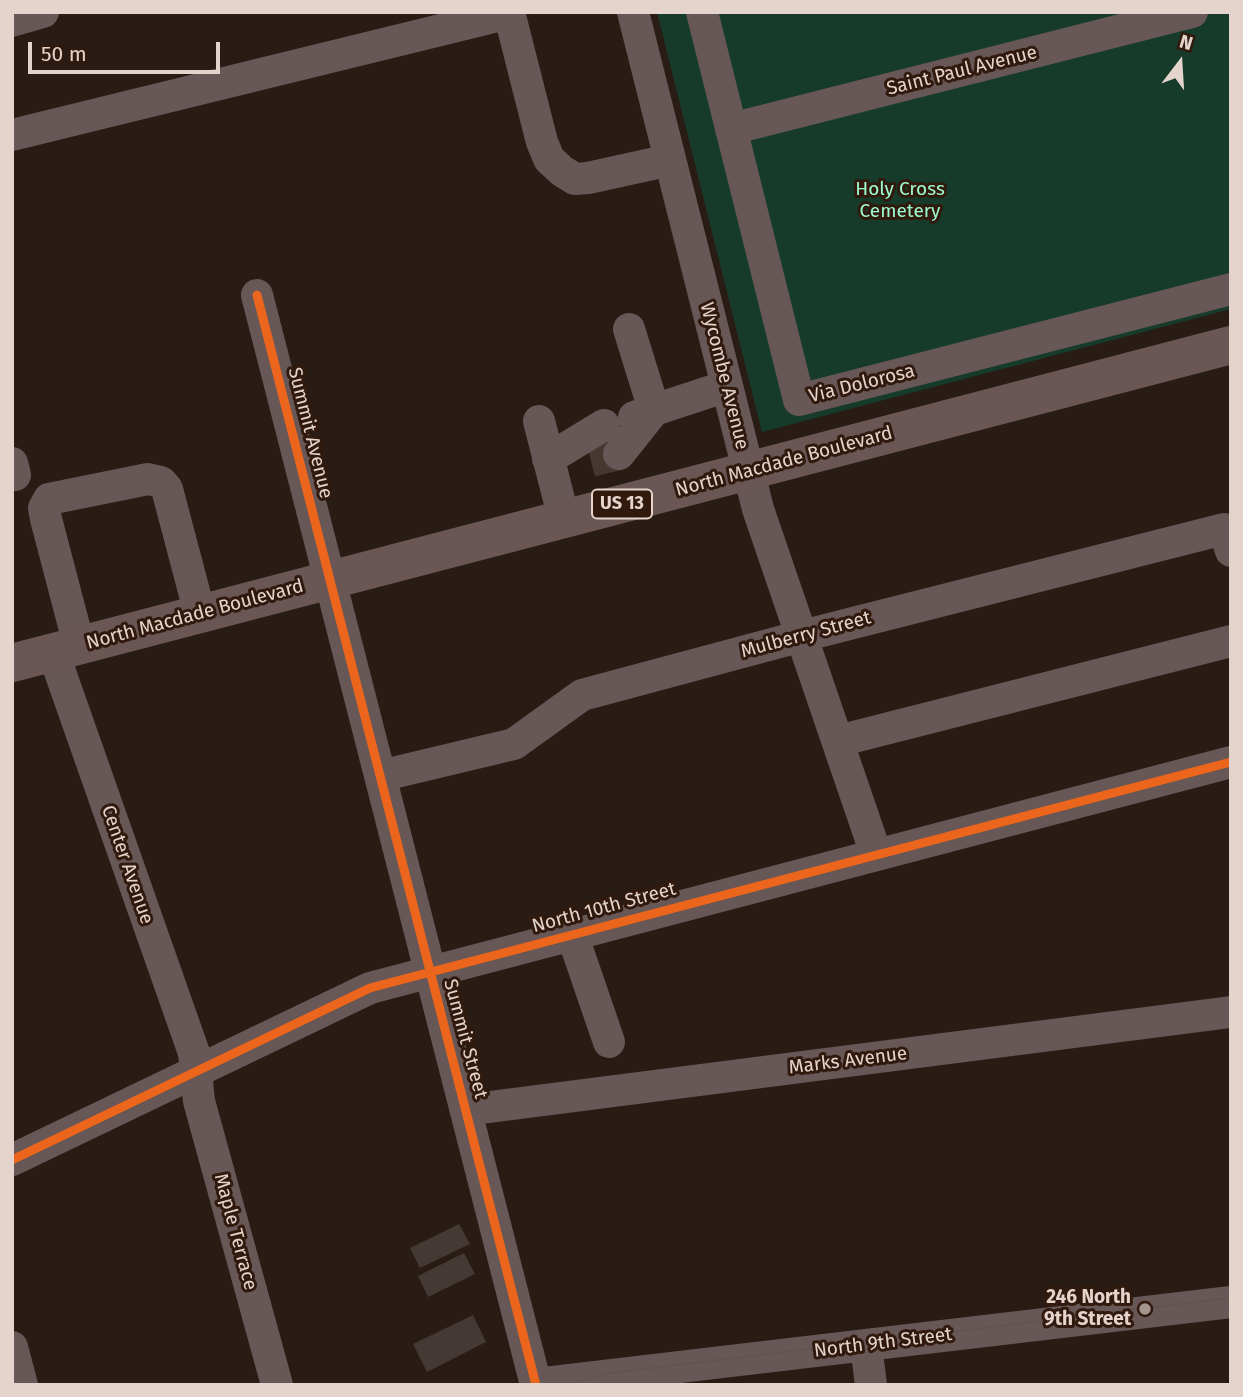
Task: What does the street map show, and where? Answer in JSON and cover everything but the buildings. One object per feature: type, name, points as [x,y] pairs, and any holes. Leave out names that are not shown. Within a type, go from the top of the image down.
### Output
[{"type":"main road","name":"North Macdade Boulevard","points":[[12,663],[1231,345]]},
{"type":"street","points":[[12,21],[43,12]]},
{"type":"street","name":"Wycombe Avenue","points":[[633,12],[748,471],[876,854]]},
{"type":"street","name":"Via Dolorosa","points":[[702,12],[799,400],[1231,289]]},
{"type":"street","name":"Saint Paul Avenue","points":[[731,129],[1192,12]]},
{"type":"street","points":[[12,135],[510,13],[542,142],[549,159],[562,171],[575,179],[588,178],[670,160]]},
{"type":"street","name":"Summit Avenue","points":[[257,295],[330,580]]},
{"type":"street","points":[[548,459],[605,457],[630,417],[629,329]]},
{"type":"street","points":[[548,459],[630,417],[727,386]]},
{"type":"street","points":[[539,421],[564,519]]},
{"type":"street","name":"Center Avenue","points":[[196,1075],[194,1053],[66,649],[44,508],[49,499],[148,479],[161,482],[167,489],[200,614]]},
{"type":"street","name":"Mulberry Street","points":[[380,776],[514,744],[582,695],[802,636],[1224,529],[1231,551]]},
{"type":"street","name":"Summit Street","points":[[330,580],[536,1384]]},
{"type":"street","points":[[838,741],[1231,641]]},
{"type":"street","name":"North 10th Street","points":[[12,1160],[196,1075],[370,988],[1231,762]]},
{"type":"street","points":[[572,934],[609,1042]]},
{"type":"street","name":"Marks Avenue","points":[[466,1110],[1231,1012]]},
{"type":"street","name":"Maple Terrace","points":[[196,1075],[199,1101],[277,1385]]},
{"type":"street","name":"North 9th Street","points":[[536,1384],[1231,1302]]},
{"type":"street","points":[[866,1345],[871,1385]]},
{"type":"street","points":[[12,1347],[22,1385]]},
{"type":"green space","name":"Holy Cross Cemetery","points":[[657,12],[1231,12],[1231,309],[762,432]]},
{"type":"tunnel","points":[[591,461],[619,454]]},
{"type":"tram line","points":[[12,1165],[371,992],[1231,766]]},
{"type":"tram line","points":[[567,1385],[610,1373],[1231,1298]]},
{"type":"cycle path","points":[[257,295],[536,1385]]},
{"type":"cycle path","points":[[12,1160],[370,988],[1231,762]]},
{"type":"place","name":"246 North 9th Street","points":[[1145,1309]]}]
